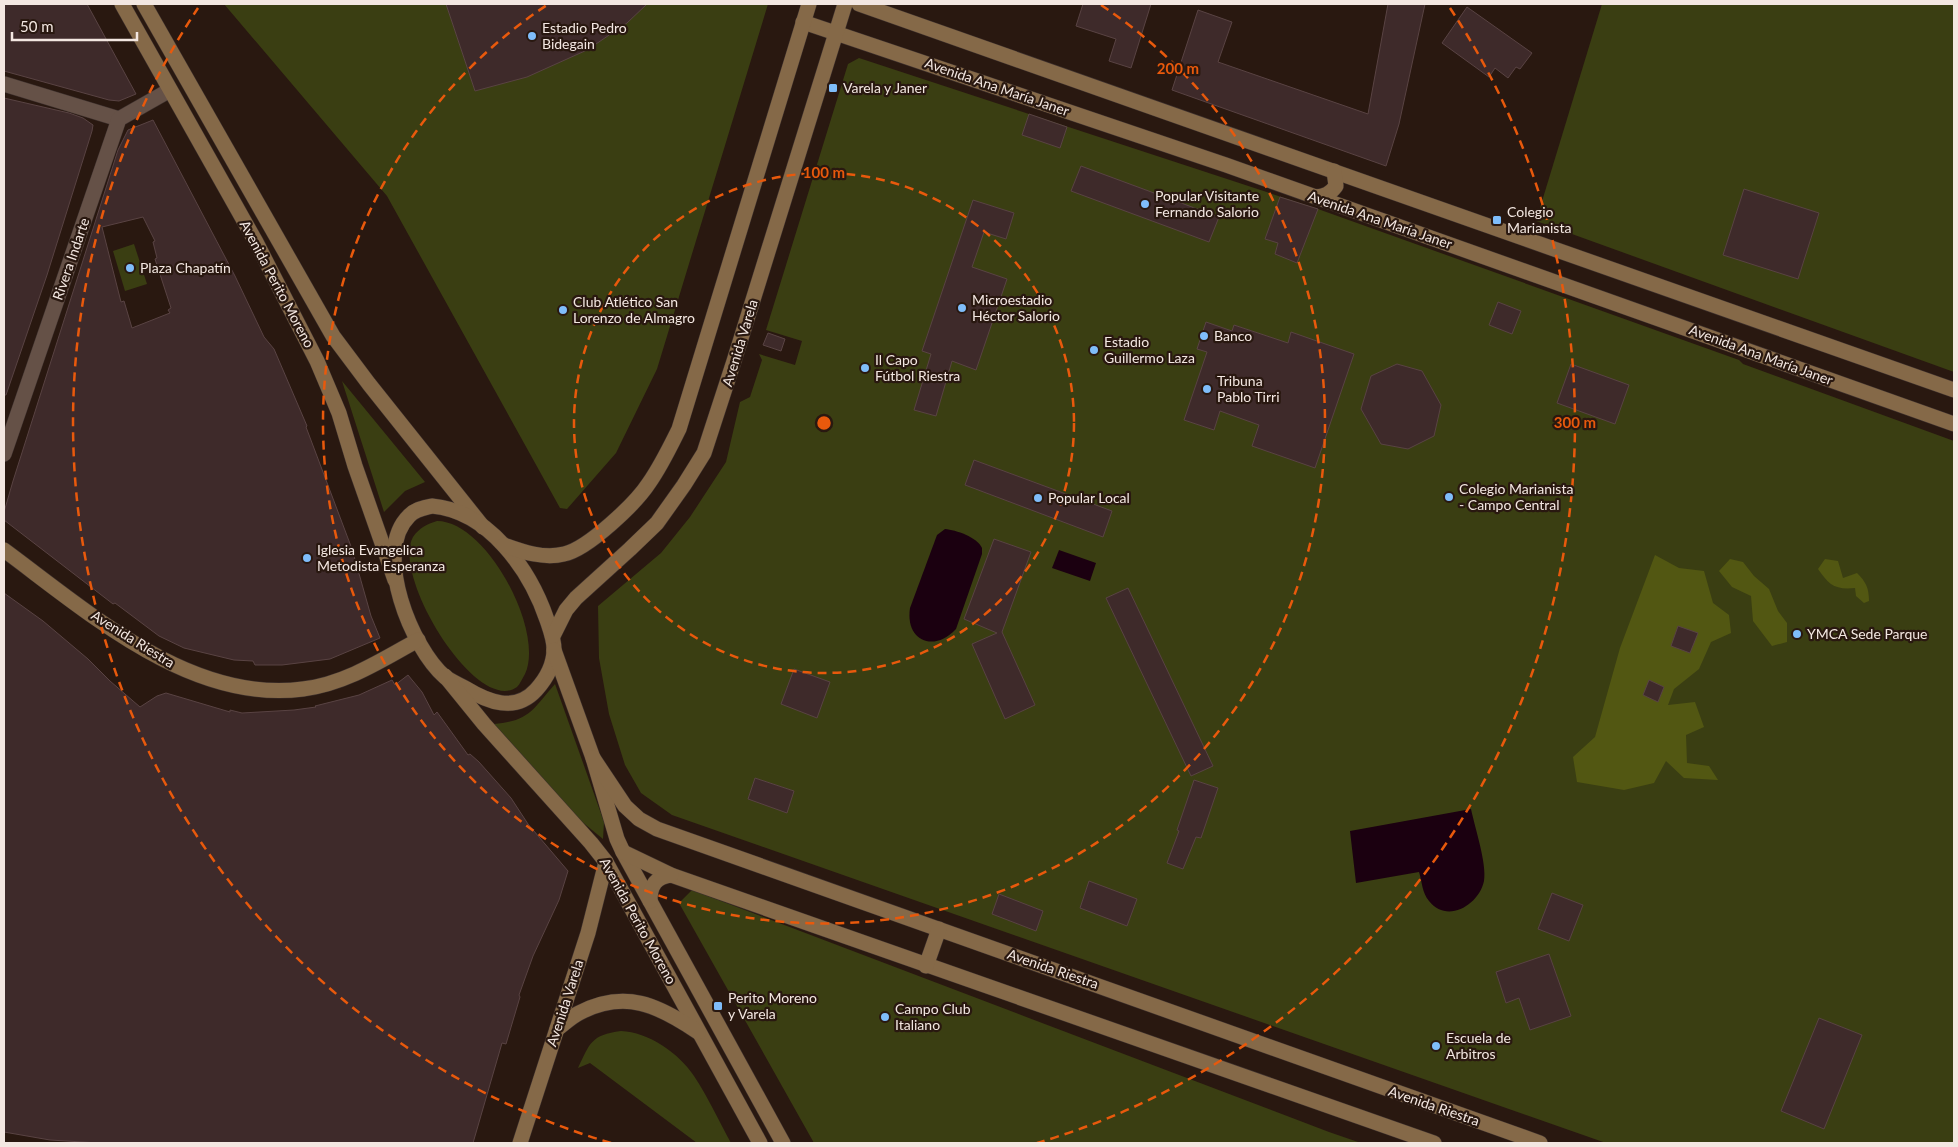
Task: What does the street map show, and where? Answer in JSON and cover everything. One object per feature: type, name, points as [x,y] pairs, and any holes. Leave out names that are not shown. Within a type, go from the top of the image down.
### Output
[{"type":"main road","name":"Avenida Perito Moreno","points":[[122,4],[256,242],[317,361],[339,413],[355,466],[395,580]]},
{"type":"main road","name":"Avenida Perito Moreno","points":[[144,4],[333,336],[483,527]]},
{"type":"main road","points":[[504,545],[539,556],[565,554],[589,543],[611,524],[649,484],[679,429],[809,4]]},
{"type":"main road","name":"Avenida Varela","points":[[554,643],[566,610],[576,598],[630,550],[656,523],[684,485],[704,453],[845,4]]},
{"type":"main road","points":[[859,4],[1954,390]]},
{"type":"main road","name":"Avenida Ana María Janer","points":[[802,22],[1316,197],[1954,424]]},
{"type":"main road","points":[[1316,197],[1325,196],[1332,192],[1336,186],[1334,171]]},
{"type":"main road","points":[[432,506],[444,507],[458,512],[483,527],[504,545],[526,576],[541,602],[554,643],[550,670],[541,684],[534,692],[516,703],[507,704],[482,699],[445,676],[418,640],[407,618],[395,580],[394,546],[397,536],[408,516],[418,509],[432,506]]},
{"type":"main road","name":"Avenida Riestra","points":[[4,550],[106,625],[152,654],[178,668],[211,680],[248,689],[275,691],[305,689],[333,682],[364,670],[418,640]]},
{"type":"main road","name":"Avenida Perito Moreno","points":[[554,643],[593,758],[617,839],[783,1143]]},
{"type":"main road","name":"Avenida Perito Moreno","points":[[445,676],[484,724],[592,843],[606,862],[760,1143]]},
{"type":"main road","name":"Avenida Riestra","points":[[593,758],[625,806],[639,819],[657,828],[1540,1143]]},
{"type":"main road","points":[[606,862],[623,852],[671,875],[1434,1143]]},
{"type":"main road","name":"Avenida Varela","points":[[520,1143],[588,933],[606,862]]},
{"type":"main road","points":[[650,901],[650,892],[654,883],[662,876],[671,875]]},
{"type":"main road","points":[[926,966],[939,930]]},
{"type":"main road","points":[[557,1029],[577,1013],[601,1004],[627,1001],[652,1006],[676,1017],[700,1033]]},
{"type":"street","points":[[4,84],[119,119],[170,90]]},
{"type":"street","name":"Rivera Indarte","points":[[4,454],[119,119]]},
{"type":"green space","name":"Club Atlético San Lorenzo de Almagro","points":[[224,4],[768,4],[657,369],[616,453],[567,509],[560,508],[387,196]]},
{"type":"green space","points":[[1602,4],[1954,4],[1954,372],[1536,221]]},
{"type":"green space","points":[[859,58],[1318,209],[1739,360],[1743,364],[1954,441],[1954,1143],[1606,1143],[672,815],[641,793],[625,765],[609,714],[599,658],[598,606],[661,553],[690,517],[726,462],[740,402],[750,397],[762,360],[759,354],[795,365],[802,341],[766,330],[848,64]]},
{"type":"green space","name":"Plaza Chapatín","points":[[134,244],[147,284],[125,291],[113,251]]},
{"type":"green space","points":[[342,381],[425,482],[405,491],[384,512]]},
{"type":"green space","points":[[437,521],[456,526],[475,539],[492,558],[507,582],[519,607],[527,632],[529,655],[525,674],[517,687],[500,690],[481,681],[461,663],[442,638],[426,609],[414,581],[410,556],[415,534]]},
{"type":"green space","points":[[1655,555],[1679,568],[1704,571],[1713,603],[1729,615],[1731,633],[1711,642],[1699,669],[1674,689],[1668,705],[1695,702],[1704,727],[1686,735],[1687,763],[1709,766],[1718,780],[1684,778],[1666,761],[1654,783],[1624,790],[1577,782],[1573,757],[1595,737],[1620,648]]},
{"type":"green space","points":[[1730,559],[1743,562],[1754,576],[1769,589],[1778,611],[1787,623],[1787,642],[1772,646],[1753,621],[1751,596],[1732,587],[1719,571]]},
{"type":"green space","points":[[1825,559],[1838,561],[1843,578],[1857,573],[1863,579],[1866,586],[1869,601],[1864,603],[1856,596],[1855,588],[1842,588],[1829,583],[1818,569]]},
{"type":"green space","points":[[555,684],[604,822],[603,839],[581,821],[494,724],[523,717],[536,707]]},
{"type":"green space","name":"Campo Club Italiano","points":[[692,890],[1361,1143],[814,1143],[679,903]]},
{"type":"green space","points":[[621,1031],[642,1035],[662,1045],[680,1059],[699,1084],[731,1143],[697,1143],[590,1063],[578,1068],[589,1046],[597,1038]]},
{"type":"shaded area","points":[[945,529],[971,537],[982,548],[982,554],[956,629],[948,636],[930,642],[923,640],[912,629],[910,608],[937,535]]},
{"type":"shaded area","points":[[1059,550],[1096,563],[1090,581],[1052,568]]},
{"type":"shaded area","points":[[1471,809],[1482,856],[1484,881],[1481,890],[1469,904],[1453,911],[1444,911],[1436,908],[1425,894],[1419,872],[1356,883],[1350,831]]},
{"type":"building","points":[[4,4],[87,4],[136,94],[119,101],[109,100],[4,71]]},
{"type":"building","name":"Estadio Pedro Bidegain","points":[[446,4],[647,4],[627,23],[587,50],[527,77],[475,91]]},
{"type":"building","points":[[1083,4],[1151,4],[1131,68],[1109,61],[1116,39],[1076,26]]},
{"type":"building","points":[[1388,4],[1425,4],[1399,124],[1386,166],[1172,90],[1198,10],[1232,22],[1218,62],[1368,114]]},
{"type":"building","points":[[1467,7],[1532,53],[1520,69],[1516,67],[1508,78],[1495,68],[1489,77],[1442,43]]},
{"type":"building","points":[[4,98],[69,113],[83,118],[93,125],[47,275],[6,395],[4,395]]},
{"type":"building","points":[[1029,114],[1067,127],[1060,148],[1022,135]]},
{"type":"building","points":[[153,120],[235,276],[264,337],[274,349],[307,426],[352,549],[371,616],[380,638],[330,659],[282,665],[255,665],[253,661],[234,660],[184,648],[159,636],[115,603],[113,604],[4,520],[4,512],[13,481],[118,150],[128,130]],"holes":[[[143,217],[155,241],[153,242],[157,258],[155,259],[171,308],[168,310],[170,313],[132,328],[124,301],[121,302],[102,227]]]},
{"type":"building","name":"Popular Visitante Fernando Salorio","points":[[1081,166],[1219,217],[1209,242],[1071,191]]},
{"type":"building","points":[[1744,189],[1819,213],[1798,279],[1723,255]]},
{"type":"building","points":[[1280,197],[1318,209],[1297,263],[1275,254],[1278,243],[1265,239]]},
{"type":"building","points":[[973,200],[1014,213],[1006,239],[984,232],[972,267],[1007,279],[976,370],[952,361],[936,416],[914,410],[931,354],[922,351]]},
{"type":"building","points":[[1498,302],[1521,311],[1512,334],[1489,325]]},
{"type":"building","points":[[1206,322],[1232,331],[1234,325],[1288,343],[1291,332],[1354,354],[1315,468],[1252,446],[1259,425],[1220,411],[1214,430],[1184,420],[1207,352],[1197,349]]},
{"type":"building","points":[[768,333],[785,339],[781,351],[763,345]]},
{"type":"building","points":[[1397,364],[1422,371],[1441,405],[1434,436],[1408,449],[1381,444],[1361,409],[1371,376]]},
{"type":"building","points":[[1571,364],[1629,385],[1615,424],[1557,403]]},
{"type":"building","name":"Popular Local","points":[[974,460],[1112,511],[1103,537],[965,485]]},
{"type":"building","points":[[994,539],[1031,552],[1002,632],[1035,705],[1005,719],[972,644],[997,633],[964,619]]},
{"type":"building","points":[[1128,588],[1213,766],[1191,776],[1106,598]]},
{"type":"building","points":[[4,593],[43,621],[140,707],[157,696],[166,693],[230,712],[230,710],[242,713],[294,710],[316,707],[359,695],[392,680],[395,685],[408,675],[422,692],[434,715],[437,712],[468,755],[470,754],[479,762],[511,798],[528,824],[568,871],[559,900],[533,956],[519,995],[506,1044],[502,1043],[473,1143],[99,1143],[50,1140],[4,1132]]},
{"type":"building","points":[[1678,626],[1698,633],[1690,653],[1671,646]]},
{"type":"building","points":[[794,669],[830,682],[817,718],[781,704]]},
{"type":"building","points":[[1649,680],[1664,687],[1658,702],[1643,695]]},
{"type":"building","points":[[755,778],[794,791],[787,813],[748,799]]},
{"type":"building","points":[[1194,780],[1218,788],[1201,838],[1196,837],[1183,869],[1167,863],[1179,831],[1177,830]]},
{"type":"building","points":[[1089,881],[1137,899],[1127,926],[1080,908]]},
{"type":"building","points":[[1552,893],[1583,905],[1569,941],[1538,929]]},
{"type":"building","points":[[999,894],[1043,911],[1036,931],[992,914]]},
{"type":"building","points":[[1549,954],[1571,1016],[1530,1030],[1519,998],[1506,1003],[1496,972]]},
{"type":"building","points":[[1819,1018],[1862,1035],[1824,1129],[1781,1111]]},
{"type":"place","name":"Estadio Pedro Bidegain","points":[[532,36]]},
{"type":"place","name":"Varela y Janer","points":[[833,88]]},
{"type":"place","name":"Popular Visitante Fernando Salorio","points":[[1145,204]]},
{"type":"place","name":"Colegio Marianista","points":[[1497,220]]},
{"type":"place","name":"Plaza Chapatín","points":[[130,268]]},
{"type":"place","name":"Microestadio Héctor Salorio","points":[[962,308]]},
{"type":"place","name":"Club Atlético San Lorenzo de Almagro","points":[[563,310]]},
{"type":"place","name":"Banco","points":[[1204,336]]},
{"type":"place","name":"Estadio Guillermo Laza","points":[[1094,350]]},
{"type":"place","name":"Il Capo Fútbol Riestra","points":[[865,368]]},
{"type":"place","name":"Tribuna Pablo Tirri","points":[[1207,389]]},
{"type":"place","name":"Colegio Marianista - Campo Central","points":[[1449,497]]},
{"type":"place","name":"Popular Local","points":[[1038,498]]},
{"type":"place","name":"Iglesia Evangelica Metodista Esperanza","points":[[307,558]]},
{"type":"place","name":"YMCA Sede Parque","points":[[1797,634]]},
{"type":"place","name":"Perito Moreno y Varela","points":[[718,1006]]},
{"type":"place","name":"Campo Club Italiano","points":[[885,1017]]},
{"type":"place","name":"Escuela de Arbitros","points":[[1436,1046]]}]
